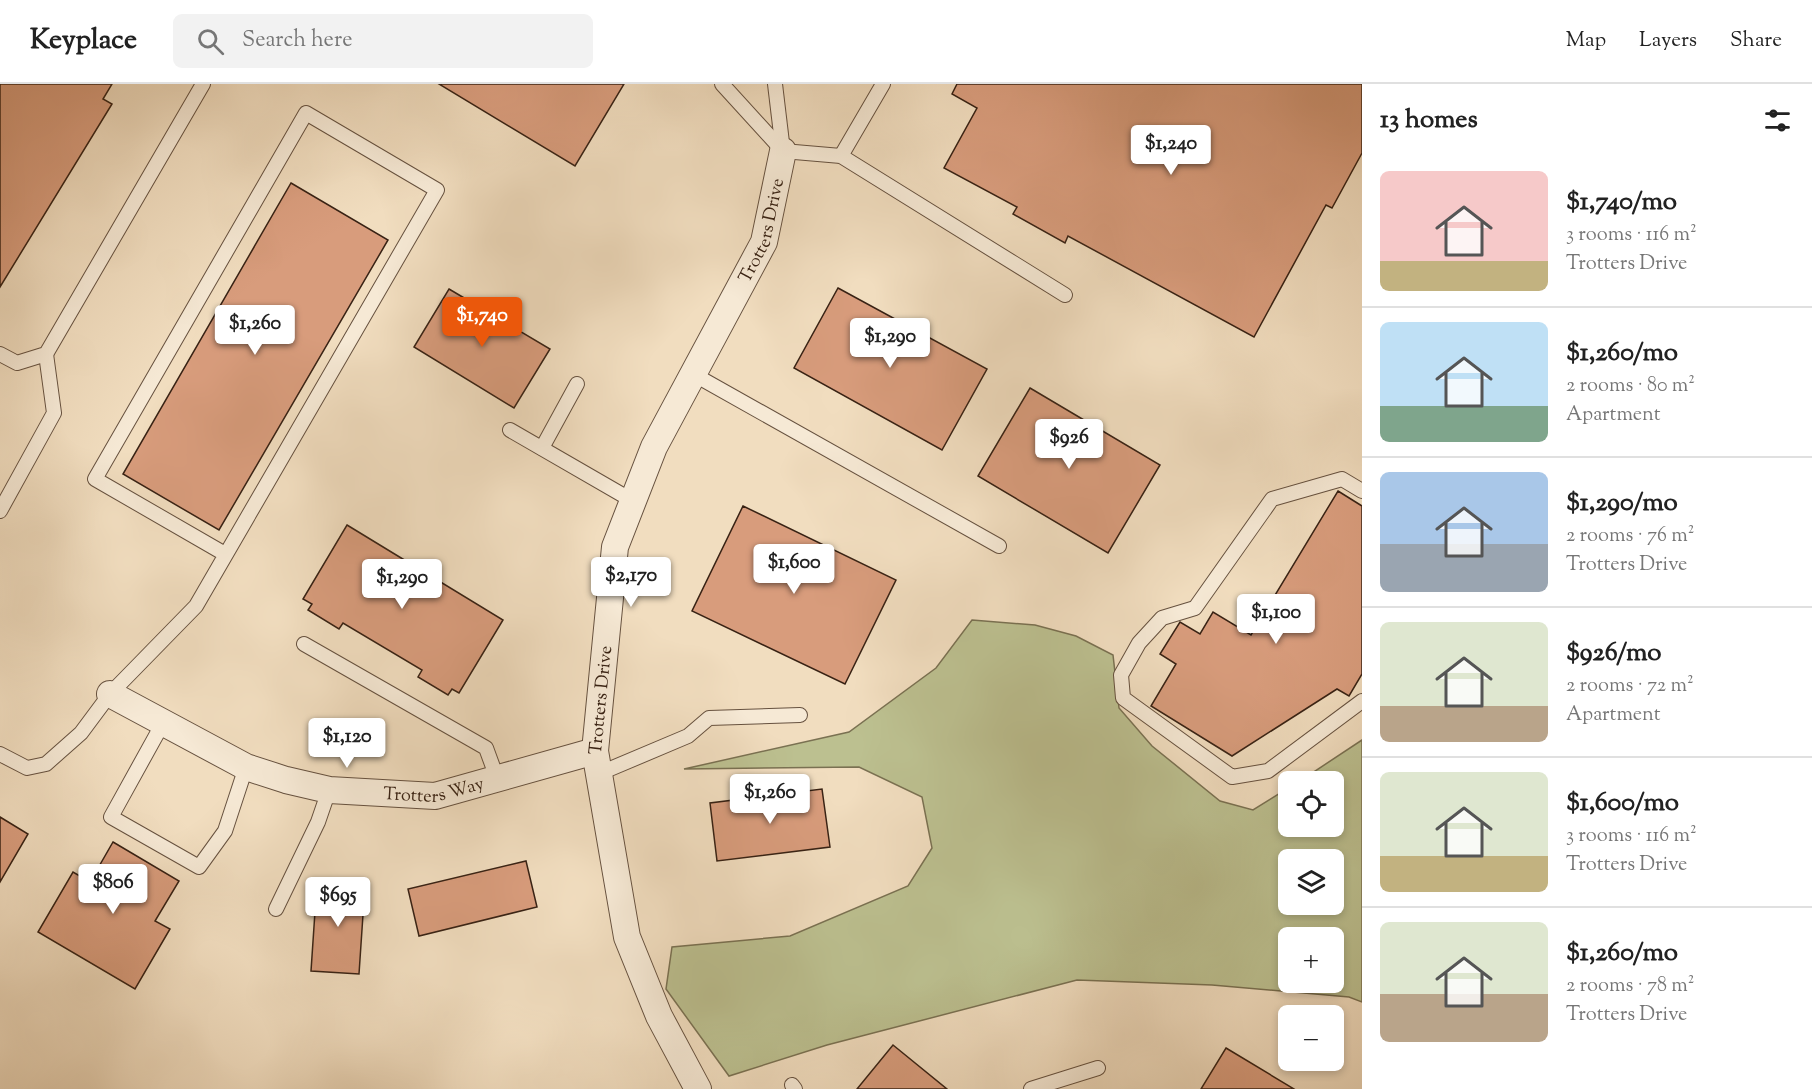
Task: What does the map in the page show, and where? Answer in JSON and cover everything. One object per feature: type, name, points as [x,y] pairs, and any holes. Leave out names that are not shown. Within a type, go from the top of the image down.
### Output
[{"type":"street","name":"Trotters Drive","points":[[698,1089],[659,1016],[627,937],[596,763],[615,547],[654,447],[764,242],[783,151]]},
{"type":"street","name":"Trotters Way","points":[[110,694],[246,767],[285,780],[329,790],[435,796],[496,778],[596,763]]},
{"type":"lane","points":[[0,511],[54,413],[46,354],[203,84]]},
{"type":"lane","points":[[722,84],[783,151],[841,156],[1065,295]]},
{"type":"lane","points":[[775,84],[783,151]]},
{"type":"lane","points":[[841,156],[883,84]]},
{"type":"lane","points":[[0,754],[27,768],[46,764],[81,732],[110,694],[196,606],[437,190],[306,113],[95,479],[225,554]]},
{"type":"lane","points":[[0,354],[17,363],[46,354]]},
{"type":"lane","points":[[693,374],[999,546]]},
{"type":"lane","points":[[542,448],[577,384]]},
{"type":"lane","points":[[510,429],[633,501]]},
{"type":"lane","points":[[1362,491],[1342,479],[1272,499],[1195,608],[1162,618],[1139,643],[1121,675],[1123,698],[1232,777],[1268,771],[1362,701]]},
{"type":"lane","points":[[304,644],[486,748],[496,778]]},
{"type":"lane","points":[[596,763],[688,736],[709,718],[800,715]]},
{"type":"lane","points":[[162,723],[111,817],[199,867],[225,831],[246,767]]},
{"type":"lane","points":[[276,909],[318,822],[329,790]]},
{"type":"lane","points":[[1031,1089],[1098,1068]]},
{"type":"green space","points":[[972,620],[1035,625],[1076,636],[1113,655],[1119,708],[1152,746],[1220,801],[1253,810],[1278,794],[1278,837],[1344,837],[1344,771],[1315,771],[1362,740],[1362,1002],[1349,997],[1303,993],[1344,993],[1344,927],[1278,927],[1278,991],[1212,985],[1077,980],[827,1045],[729,1076],[666,989],[672,947],[790,936],[908,886],[932,848],[922,797],[859,767],[684,769],[849,732],[936,668]]},
{"type":"building","points":[[0,84],[112,84],[103,99],[112,104],[0,287]]},
{"type":"building","points":[[439,84],[624,84],[575,166]]},
{"type":"building","points":[[957,84],[1362,84],[1362,153],[1332,208],[1326,205],[1254,337],[1068,236],[1065,243],[1013,214],[1017,207],[944,168],[977,108],[952,94]]},
{"type":"building","points":[[291,183],[388,240],[219,530],[123,474]]},
{"type":"building","points":[[838,288],[987,369],[942,450],[794,368]]},
{"type":"building","points":[[449,289],[550,349],[514,408],[414,347]]},
{"type":"building","points":[[1030,388],[1160,465],[1108,553],[978,476]]},
{"type":"building","points":[[1338,491],[1362,506],[1362,674],[1349,696],[1337,689],[1232,756],[1151,706],[1176,664],[1160,654],[1180,622],[1200,634],[1213,612],[1251,635]]},
{"type":"building","points":[[743,506],[896,580],[845,684],[692,611]]},
{"type":"building","points":[[347,525],[503,620],[459,693],[452,689],[448,695],[418,677],[422,670],[343,623],[339,629],[308,610],[312,604],[303,599]]},
{"type":"building","points":[[822,789],[830,847],[717,861],[710,803]]},
{"type":"building","points":[[0,817],[28,834],[0,882]]},
{"type":"building","points":[[113,842],[179,881],[155,921],[170,929],[135,989],[38,932],[73,872],[90,882]]},
{"type":"building","points":[[526,861],[537,907],[419,936],[408,889]]},
{"type":"building","points":[[317,882],[365,885],[359,974],[311,971]]},
{"type":"building","points":[[893,1045],[947,1089],[857,1089]]},
{"type":"building","points":[[1226,1048],[1294,1089],[1201,1089]]}]
